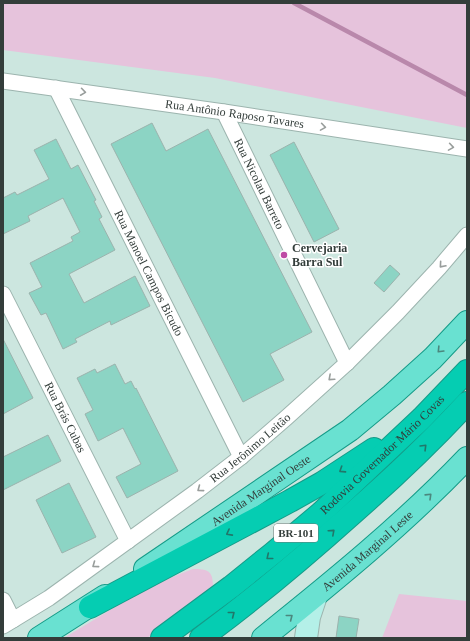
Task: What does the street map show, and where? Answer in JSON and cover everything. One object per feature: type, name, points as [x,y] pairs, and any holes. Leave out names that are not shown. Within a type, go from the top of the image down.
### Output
[{"type":"highway","name":"Rodovia Governador Mário Covas","points":[[162,638],[231,587],[321,513],[422,418],[467,370]]},
{"type":"highway","name":"Rodovia Governador Mário Covas","points":[[201,638],[250,601],[328,535],[410,462],[467,403]]},
{"type":"highway","points":[[90,607],[316,487],[422,418]]},
{"type":"main road","name":"Avenida Marginal Oeste","points":[[39,638],[90,607],[350,430],[392,395],[432,358],[467,322]]},
{"type":"main road","name":"Avenida Marginal Leste","points":[[264,638],[382,540],[467,458]]},
{"type":"main road","points":[[306,638],[309,617],[316,596]]},
{"type":"street","name":"Rua Antônio Raposo Tavares","points":[[3,81],[224,112],[467,149]]},
{"type":"street","name":"Rua Manoel Campos Bicudo","points":[[56,88],[241,457]]},
{"type":"street","name":"Rua Nicolau Barreto","points":[[224,112],[347,363]]},
{"type":"street","name":"Rua Jerônimo Leitão","points":[[8,623],[49,598],[197,491],[241,457],[347,363],[439,268],[467,235]]},
{"type":"street","name":"Rua Brás Cubas","points":[[3,294],[128,540]]},
{"type":"street","points":[[3,600],[8,623]]},
{"type":"shaded area","points":[[3,3],[467,3],[467,128],[215,78],[3,50]]},
{"type":"shaded area","points":[[193,569],[202,569],[208,572],[212,577],[213,586],[202,597],[147,638],[64,638],[143,591]]},
{"type":"shaded area","points":[[399,594],[467,601],[467,638],[382,638]]},
{"type":"building","points":[[152,123],[166,151],[208,129],[312,332],[270,354],[284,380],[243,402],[111,144]]},
{"type":"building","points":[[56,139],[71,169],[78,165],[96,200],[94,201],[102,217],[99,219],[115,250],[69,274],[84,303],[135,276],[150,306],[111,325],[110,321],[75,339],[77,342],[63,349],[46,313],[41,315],[29,293],[42,287],[30,263],[73,241],[71,237],[80,232],[63,198],[28,216],[30,221],[3,234],[3,198],[15,192],[17,195],[49,179],[34,150]]},
{"type":"building","points":[[294,142],[339,229],[314,242],[270,155]]},
{"type":"building","points":[[390,265],[400,274],[384,292],[374,283]]},
{"type":"building","points":[[3,339],[33,398],[3,414]]},
{"type":"building","points":[[115,364],[125,384],[131,381],[135,389],[136,388],[178,471],[127,498],[116,477],[141,464],[123,428],[98,441],[85,414],[93,410],[77,378],[95,369],[97,373]]},
{"type":"building","points":[[48,435],[61,461],[3,490],[3,457]]},
{"type":"building","points":[[69,483],[96,537],[62,553],[36,500]]},
{"type":"building","points":[[339,616],[359,619],[356,638],[336,638]]},
{"type":"waterway","points":[[294,3],[467,95]]},
{"type":"place","name":"Cervejaria Barra Sul","points":[[284,255]]}]
